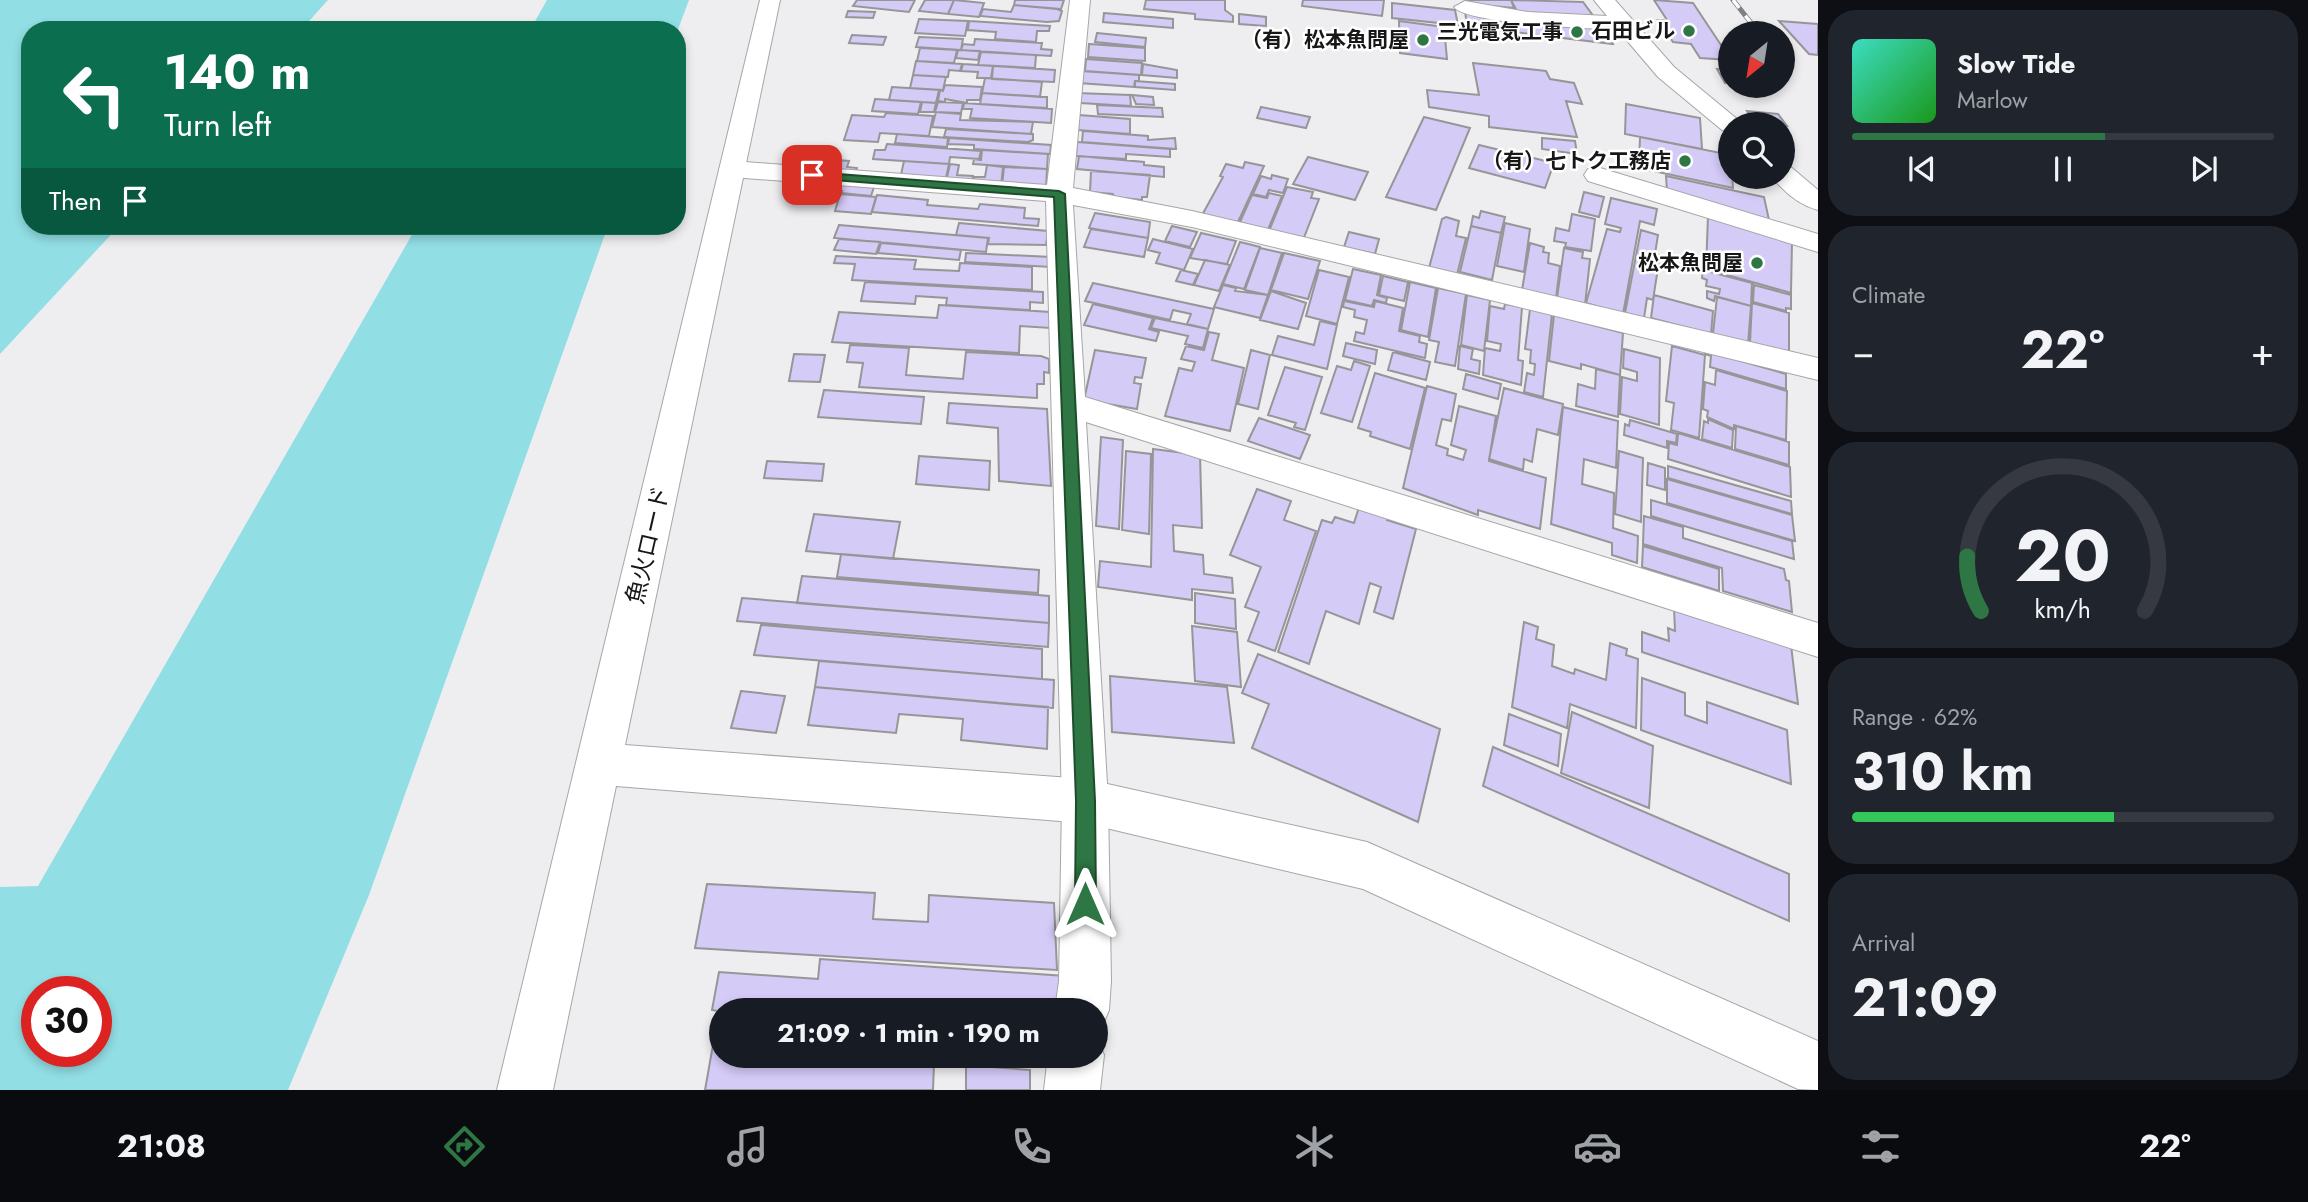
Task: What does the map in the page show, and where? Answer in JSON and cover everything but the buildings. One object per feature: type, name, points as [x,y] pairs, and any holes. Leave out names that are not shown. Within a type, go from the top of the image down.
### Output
[{"type":"street","name":"魚火ロード","points":[[525,1090],[770,0]]},
{"type":"street","points":[[1080,0],[1059,194],[1086,801],[1083,998]]},
{"type":"street","points":[[1604,0],[1667,72],[1718,114]]},
{"type":"street","points":[[1465,7],[1528,18],[1625,24]]},
{"type":"street","points":[[732,169],[1059,194],[1192,219],[1818,369]]},
{"type":"street","points":[[1597,175],[1818,243]]},
{"type":"street","points":[[1795,187],[1818,202]]},
{"type":"street","points":[[1068,404],[1818,640]]},
{"type":"street","points":[[599,764],[1086,801],[1367,866],[1818,1069]]},
{"type":"street","points":[[1072,1090],[1075,1068]]},
{"type":"water","points":[[0,0],[689,0],[681,21],[21,21],[21,235],[605,235],[369,895],[288,1090],[0,1090]]},
{"type":"pier","points":[[328,0],[547,0],[535,21],[309,21]]},
{"type":"pier","points":[[111,235],[412,235],[38,886],[0,887],[0,354]]},
{"type":"railway","points":[[1733,0],[1750,21]]},
{"type":"place","name":"石田ビル","points":[[1689,31]]},
{"type":"place","name":"三光電気工事","points":[[1577,32]]},
{"type":"place","name":"（有）松本魚問屋","points":[[1423,40]]},
{"type":"place","name":"（有）七トク工務店","points":[[1685,161]]},
{"type":"place","name":"松本魚問屋","points":[[1757,263]]},
{"type":"route","points":[[812,175],[1059,194],[1086,801],[1085,904]]}]
